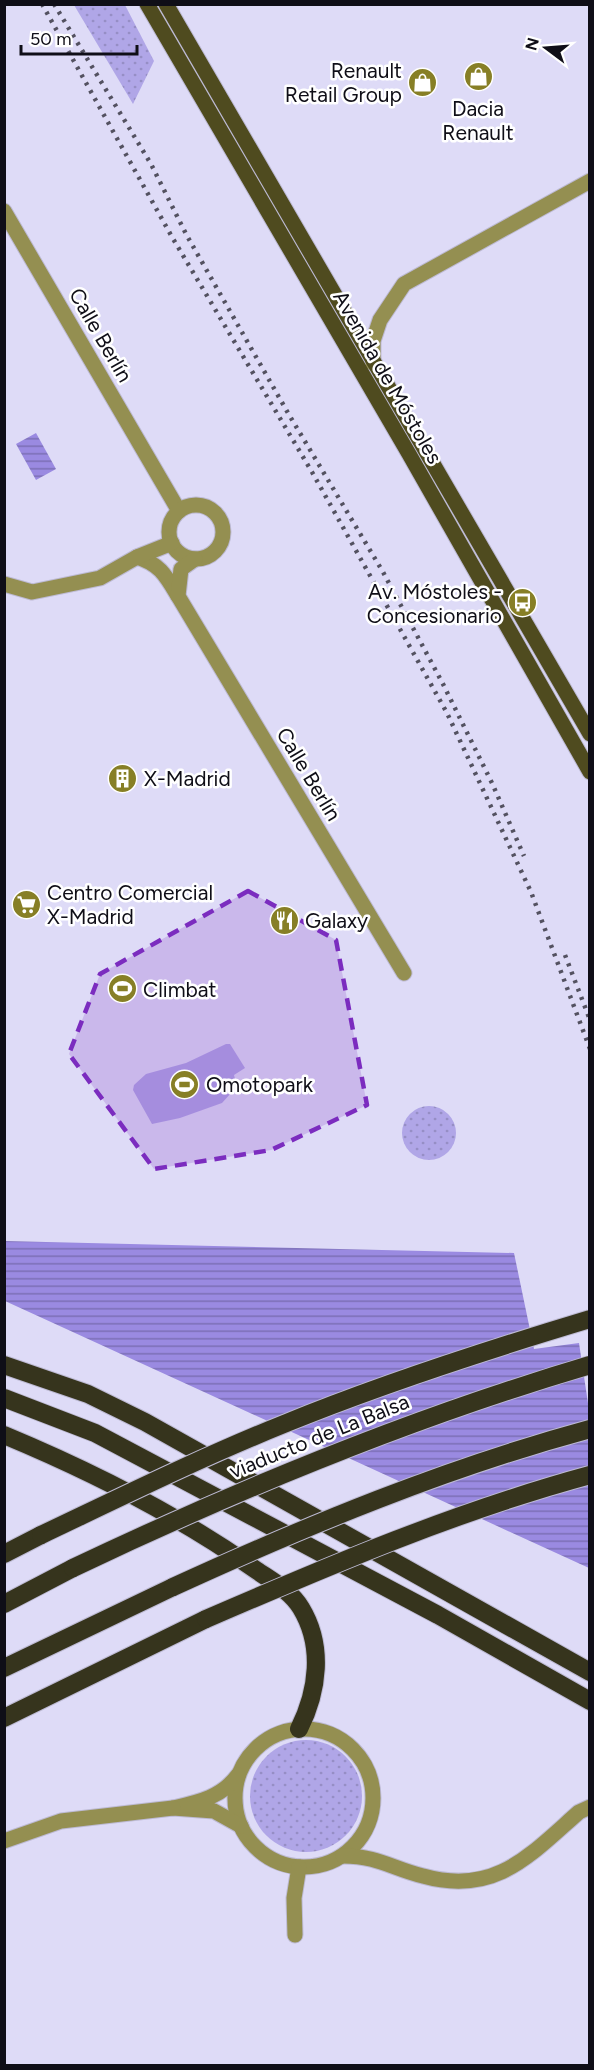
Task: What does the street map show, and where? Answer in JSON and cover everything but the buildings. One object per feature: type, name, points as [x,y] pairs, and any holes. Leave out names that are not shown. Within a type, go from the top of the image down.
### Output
[{"type":"highway","points":[[7,1553],[153,1481],[284,1424],[492,1349],[590,1319]]},
{"type":"highway","points":[[4,1365],[88,1394],[145,1422],[590,1672]]},
{"type":"highway","name":"viaducto de La Balsa","points":[[4,1604],[73,1568],[316,1459],[516,1387],[590,1365]]},
{"type":"highway","points":[[4,1398],[96,1433],[438,1615],[590,1701]]},
{"type":"highway","points":[[4,1668],[173,1587],[350,1510],[518,1449],[590,1429]]},
{"type":"highway","points":[[4,1435],[88,1470],[219,1544],[292,1596],[301,1607],[314,1636],[316,1665],[312,1696],[298,1729]]},
{"type":"highway","points":[[4,1718],[206,1619],[356,1555],[459,1517],[590,1475]]},
{"type":"main road","name":"Avenida de Móstoles","points":[[147,4],[403,444],[590,772]]},
{"type":"main road","name":"Avenida de Móstoles","points":[[166,4],[590,734]]},
{"type":"street","name":"Avenida de Móstoles","points":[[373,363],[373,341],[380,320],[404,284],[590,180]]},
{"type":"street","name":"Calle Berlín","points":[[4,211],[179,511]]},
{"type":"street","points":[[178,596],[181,569],[195,559],[207,557],[216,550],[220,543],[222,525],[218,517],[204,507],[187,507],[179,511],[170,526],[172,543],[181,554],[195,559]]},
{"type":"street","points":[[4,584],[32,592],[100,578],[137,557],[172,543]]},
{"type":"street","name":"Calle Berlín","points":[[137,557],[152,562],[163,571],[404,973]]},
{"type":"street","points":[[4,1841],[61,1821],[173,1808],[209,1799],[225,1790],[240,1773],[249,1756],[263,1742],[280,1733],[298,1729],[321,1731],[342,1740],[359,1755],[370,1775],[374,1797],[370,1820],[360,1840],[343,1856],[322,1865],[299,1867],[281,1863],[264,1854],[251,1842],[241,1826],[236,1799],[240,1773]]},
{"type":"street","points":[[343,1856],[364,1856],[422,1876],[465,1883],[494,1877],[519,1864],[579,1812],[590,1807]]},
{"type":"street","points":[[173,1808],[214,1811],[241,1826]]},
{"type":"street","points":[[295,1935],[294,1898],[299,1867]]},
{"type":"highlighted area","points":[[248,891],[336,940],[367,1105],[271,1150],[154,1169],[69,1054],[100,974]]},
{"type":"shaded area","points":[[74,5],[125,5],[154,61],[133,104]]},
{"type":"shaded area","points":[[36,433],[56,469],[36,480],[16,444]]},
{"type":"shaded area","name":"Omotopark","points":[[230,1044],[245,1068],[234,1075],[236,1083],[232,1092],[222,1103],[180,1118],[152,1124],[133,1090],[134,1085],[146,1074],[186,1063]]},
{"type":"shaded area","points":[[424,1106],[434,1106],[444,1110],[452,1118],[456,1133],[452,1148],[444,1156],[434,1160],[424,1160],[414,1156],[406,1148],[402,1138],[402,1128],[406,1118],[414,1110]]},
{"type":"shaded area","points":[[4,1241],[514,1253],[534,1349],[579,1343],[589,1410],[589,1568],[5,1301]]},
{"type":"shaded area","points":[[306,1740],[328,1744],[346,1756],[358,1774],[362,1796],[358,1818],[346,1836],[328,1848],[306,1852],[284,1848],[266,1836],[254,1818],[250,1796],[254,1774],[266,1756],[284,1744]]},
{"type":"railway","points":[[42,4],[172,237],[312,472],[447,713],[531,892],[590,1049]]},
{"type":"railway","points":[[54,4],[151,164],[186,234],[288,413],[383,572],[443,684],[492,783],[524,856]]},
{"type":"railway","points":[[565,955],[590,1020]]},
{"type":"place","name":"Dacia Renault","points":[[478,77]]},
{"type":"place","name":"Renault Retail Group","points":[[423,82]]},
{"type":"place","name":"Av. Móstoles - Concesionario","points":[[523,603]]},
{"type":"place","name":"X-Madrid","points":[[123,778]]},
{"type":"place","name":"Centro Comercial X-Madrid","points":[[26,904]]},
{"type":"place","name":"Galaxy","points":[[284,920]]},
{"type":"place","name":"Climbat","points":[[122,989]]},
{"type":"place","name":"Omotopark","points":[[185,1084]]}]
